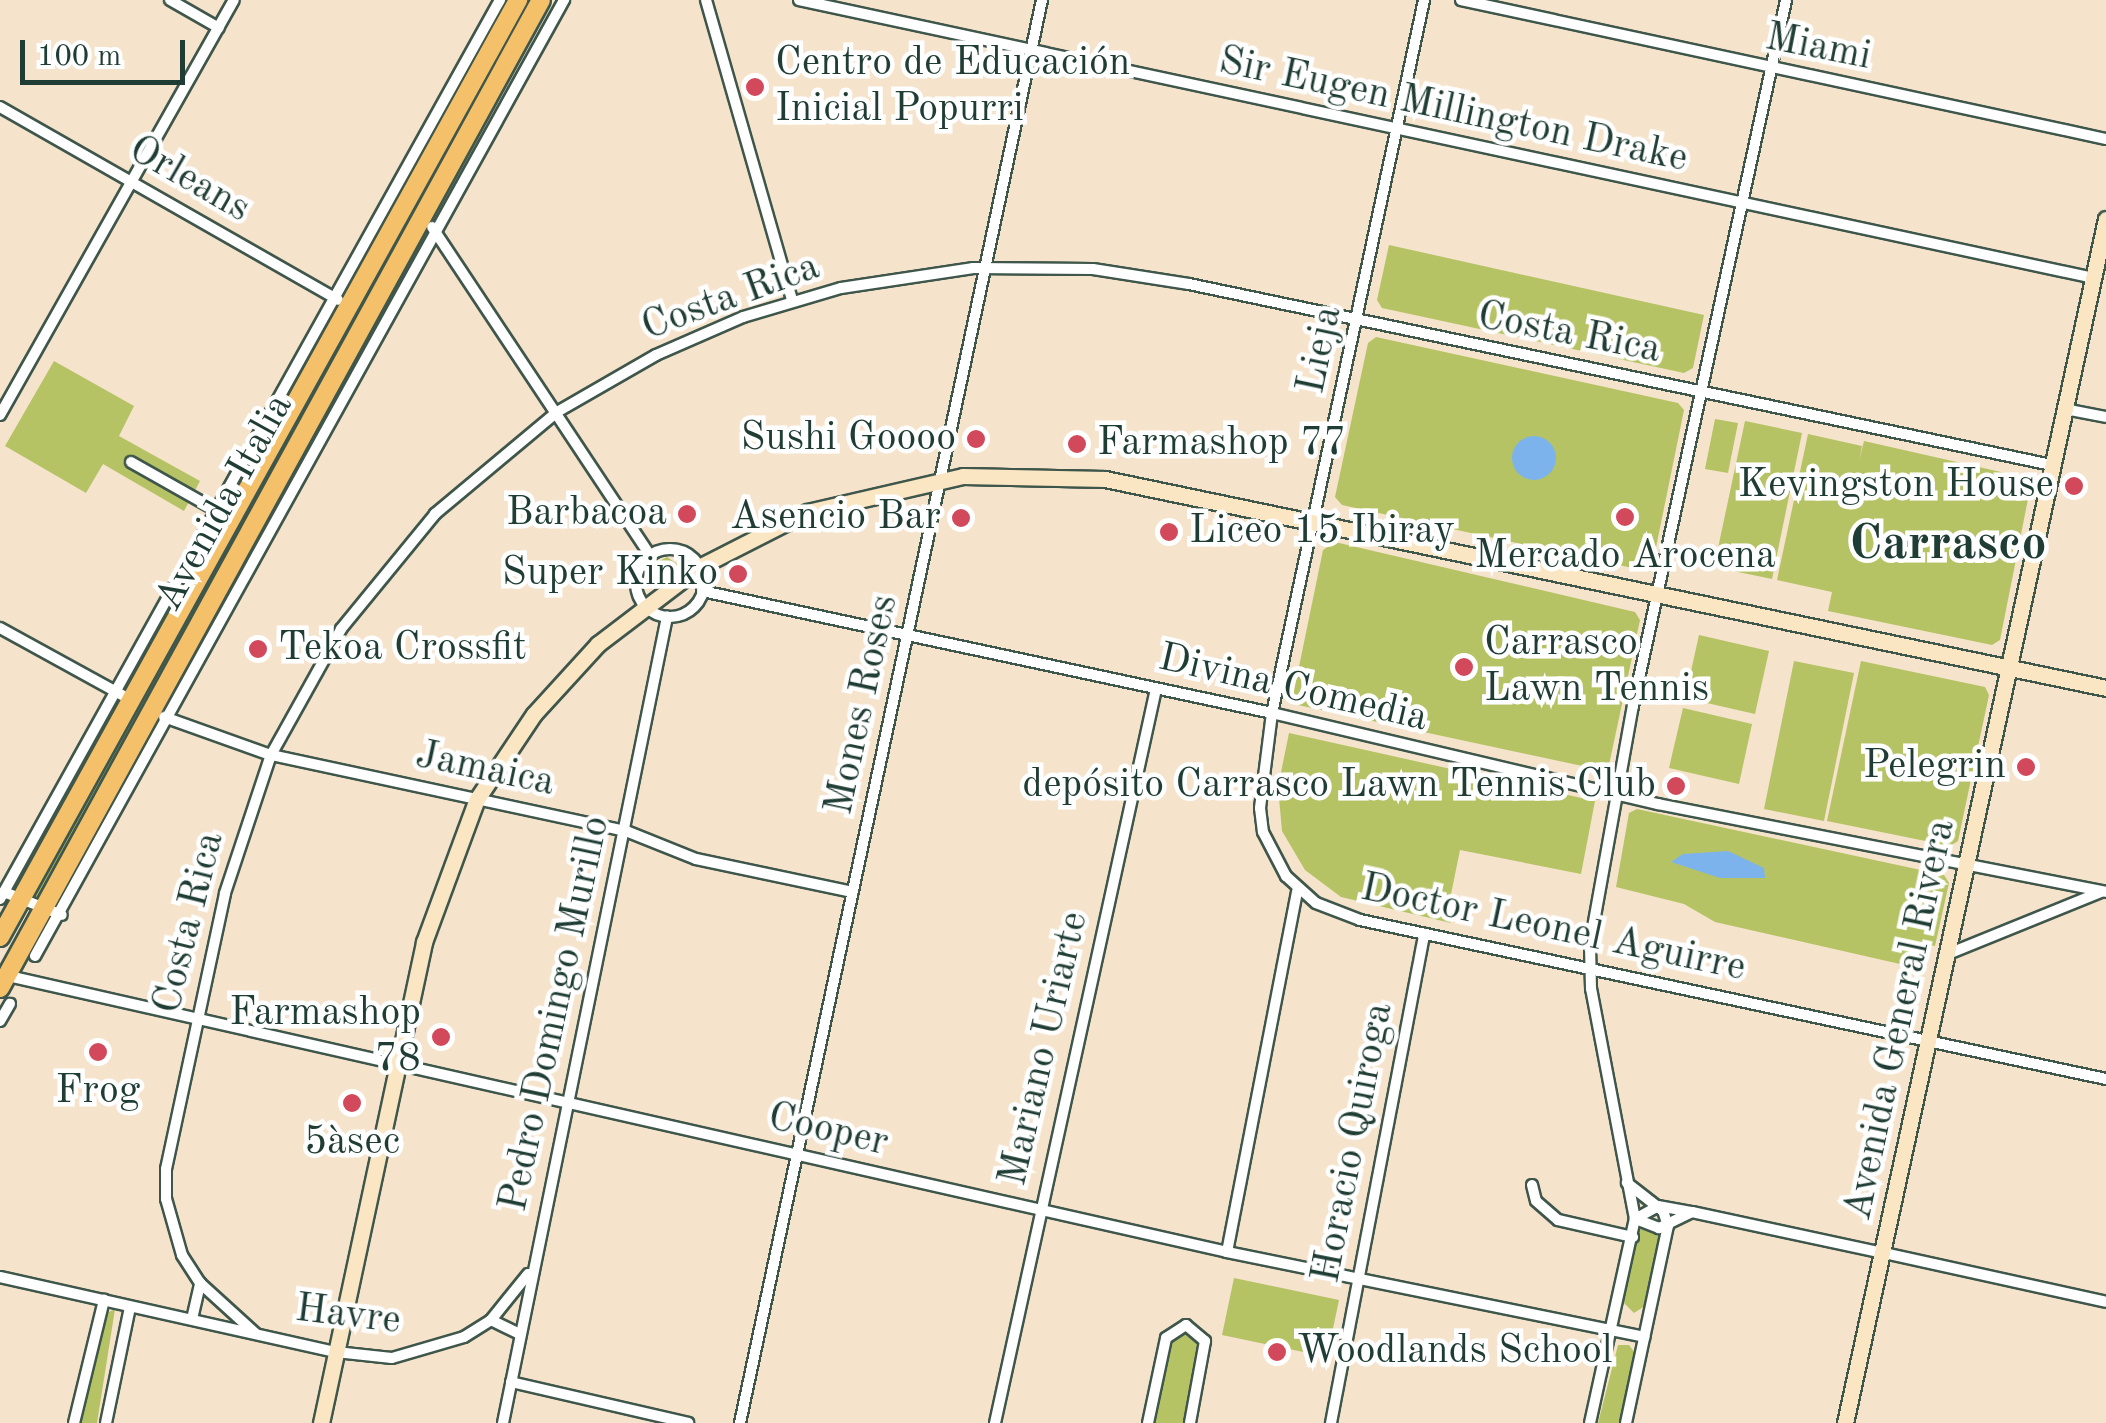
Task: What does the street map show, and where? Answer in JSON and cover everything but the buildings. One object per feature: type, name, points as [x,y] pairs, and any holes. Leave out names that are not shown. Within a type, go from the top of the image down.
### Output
[{"type":"main road","name":"Avenida Italia","points":[[3,926],[8,897],[44,861],[51,827],[123,696],[450,107],[504,26],[504,0]]},
{"type":"main road","name":"Avenida Italia","points":[[3,979],[423,215],[477,137],[541,0]]},
{"type":"main road","points":[[3,979],[8,897]]},
{"type":"street","points":[[170,0],[218,28]]},
{"type":"street","points":[[0,415],[234,0]]},
{"type":"street","name":"Avenida Italia","points":[[450,107],[504,0]]},
{"type":"street","name":"Avenida Italia","points":[[34,956],[62,916],[164,717],[435,231],[477,137],[564,0]]},
{"type":"street","points":[[706,0],[792,300]]},
{"type":"street","name":"Sir Eugen Millington Drake","points":[[800,0],[2094,278]]},
{"type":"street","name":"Mones Roses","points":[[740,1423],[1042,0]]},
{"type":"street","name":"Lieja","points":[[1272,713],[1424,0]]},
{"type":"street","name":"Miami","points":[[1461,0],[2106,139]]},
{"type":"street","points":[[1590,1423],[1635,1218],[1590,968],[1615,794],[1786,0]]},
{"type":"street","name":"Orleans","points":[[0,107],[341,302]]},
{"type":"street","points":[[423,215],[650,556]]},
{"type":"street","name":"Avenida General Rivera","points":[[1845,1423],[2106,221]]},
{"type":"street","name":"Costa Rica","points":[[254,1333],[200,1283],[182,1254],[166,1199],[170,1145],[225,893],[271,755],[342,629],[416,534],[557,412],[656,354],[792,300],[889,279],[988,268],[1112,272],[2052,466]]},
{"type":"street","points":[[0,388],[12,394]]},
{"type":"street","points":[[2065,409],[2106,418]]},
{"type":"street","points":[[131,462],[224,514]]},
{"type":"street","points":[[321,1423],[436,898],[477,799],[561,680],[644,604],[699,566],[807,512],[943,478],[1037,474],[1106,479],[2106,688]]},
{"type":"street","points":[[674,550],[699,566],[702,592],[690,610],[667,617],[644,604],[636,578],[650,556],[674,550]]},
{"type":"street","name":"Divina Comedia","points":[[702,592],[1272,713],[1615,794],[2105,891]]},
{"type":"street","name":"Pedro Domingo Murillo","points":[[503,1423],[667,617]]},
{"type":"street","points":[[0,628],[123,696]]},
{"type":"street","name":"Mariano Uriarte","points":[[995,1423],[1156,688]]},
{"type":"street","points":[[1226,1252],[1298,891],[1262,832],[1260,787],[1272,713]]},
{"type":"street","name":"Jamaica","points":[[164,717],[271,755],[626,831],[696,859],[853,892]]},
{"type":"street","name":"Avenida Italia","points":[[8,897],[26,853],[51,827]]},
{"type":"street","points":[[26,853],[44,861]]},
{"type":"street","name":"Doctor Leonel Aguirre","points":[[1298,891],[1334,912],[1424,934],[2106,1079]]},
{"type":"street","points":[[1948,954],[2039,923],[2105,891]]},
{"type":"street","points":[[8,897],[62,916]]},
{"type":"street","name":"Horacio Quiroga","points":[[1331,1423],[1424,934]]},
{"type":"street","name":"Avenida Italia","points":[[0,1021],[3,979]]},
{"type":"street","name":"Cooper","points":[[3,979],[398,1064],[1226,1252],[1644,1338]]},
{"type":"street","points":[[1627,1184],[1658,1206],[2106,1302]]},
{"type":"street","points":[[1532,1185],[1536,1201],[1558,1220],[1632,1237]]},
{"type":"street","points":[[1635,1218],[1658,1206]]},
{"type":"street","points":[[1626,1423],[1668,1226],[1658,1206]]},
{"type":"street","points":[[1635,1218],[1668,1226],[1692,1212]]},
{"type":"street","name":"Havre","points":[[0,1277],[336,1352],[413,1355],[490,1320],[535,1260]]},
{"type":"street","points":[[192,1319],[200,1283]]},
{"type":"street","points":[[74,1423],[104,1300]]},
{"type":"street","points":[[106,1423],[130,1306]]},
{"type":"street","points":[[490,1320],[520,1334]]},
{"type":"street","points":[[1148,1423],[1166,1338],[1186,1325],[1205,1341],[1190,1423]]},
{"type":"street","points":[[512,1382],[688,1423]]},
{"type":"green space","points":[[523,0],[534,0],[40,900],[34,899]]},
{"type":"green space","points":[[1389,245],[1704,315],[1693,368],[1684,373],[1382,308],[1377,300]]},
{"type":"green space","points":[[1376,337],[1678,403],[1684,410],[1651,572],[1342,505],[1335,497],[1368,343]]},
{"type":"green space","points":[[54,361],[134,406],[119,436],[200,481],[184,511],[103,464],[86,493],[5,446]]},
{"type":"green space","points":[[1715,419],[1738,423],[1728,473],[1705,469]]},
{"type":"green space","points":[[1745,421],[1802,433],[1772,579],[1714,567]]},
{"type":"green space","points":[[1808,434],[1862,446],[1859,461],[1864,441],[2023,477],[2031,484],[2000,640],[1992,645],[1828,611],[1832,592],[1777,580]]},
{"type":"green space","name":"Carrasco Lawn Tennis","points":[[1335,542],[1635,612],[1640,620],[1609,765],[1601,770],[1298,705],[1293,696],[1323,550]]},
{"type":"green space","points":[[667,557],[679,565],[645,587],[650,566]]},
{"type":"green space","points":[[1699,635],[1769,651],[1755,714],[1685,698]]},
{"type":"green space","points":[[1794,661],[1854,673],[1824,821],[1764,809]]},
{"type":"green space","points":[[1861,661],[1985,687],[1989,695],[1958,841],[1950,846],[1827,821]]},
{"type":"green space","points":[[1683,708],[1752,724],[1739,784],[1669,768]]},
{"type":"green space","points":[[1289,733],[1595,801],[1581,874],[1460,850],[1447,914],[1451,923],[1341,897],[1305,870],[1282,831],[1278,787]]},
{"type":"green space","points":[[1637,809],[1944,875],[1949,883],[1935,946],[1927,945],[1922,969],[1715,922],[1684,904],[1616,887],[1629,813]]},
{"type":"green space","points":[[1640,1229],[1662,1235],[1645,1306],[1634,1313],[1622,1301]]},
{"type":"green space","points":[[1234,1278],[1339,1300],[1327,1357],[1222,1335]]},
{"type":"green space","points":[[115,1309],[97,1423],[80,1423],[107,1313]]},
{"type":"green space","points":[[1183,1328],[1200,1341],[1185,1423],[1151,1423],[1168,1338]]},
{"type":"green space","points":[[1618,1345],[1629,1345],[1635,1353],[1620,1423],[1598,1423]]},
{"type":"water","points":[[1534,436],[1549,443],[1556,458],[1549,473],[1534,480],[1519,473],[1512,458],[1519,443]]},
{"type":"water","points":[[1728,851],[1764,868],[1765,878],[1720,878],[1671,862],[1683,854]]},
{"type":"place","name":"Centro de Educación Inicial Popurri","points":[[755,87]]},
{"type":"place","name":"Sushi Goooo","points":[[976,439]]},
{"type":"place","name":"Farmashop 77","points":[[1077,444]]},
{"type":"place","name":"Kevingston House","points":[[2074,486]]},
{"type":"place","name":"Barbacoa","points":[[687,514]]},
{"type":"place","name":"Mercado Arocena","points":[[1625,517]]},
{"type":"place","name":"Asencio Bar","points":[[961,518]]},
{"type":"place","name":"Liceo 15 Ibiray","points":[[1169,532]]},
{"type":"place","name":"Super Kinko","points":[[738,574]]},
{"type":"place","name":"Tekoa Crossfit","points":[[258,649]]},
{"type":"place","name":"Carrasco Lawn Tennis","points":[[1464,667]]},
{"type":"place","name":"Pelegrin","points":[[2026,767]]},
{"type":"place","name":"depósito Carrasco Lawn Tennis Club","points":[[1676,786]]},
{"type":"place","name":"Farmashop 78","points":[[441,1037]]},
{"type":"place","name":"Frog","points":[[98,1052]]},
{"type":"place","name":"5àsec","points":[[352,1103]]},
{"type":"place","name":"Woodlands School","points":[[1277,1352]]},
{"type":"district","name":"Carrasco","points":[[1948,546]]}]
